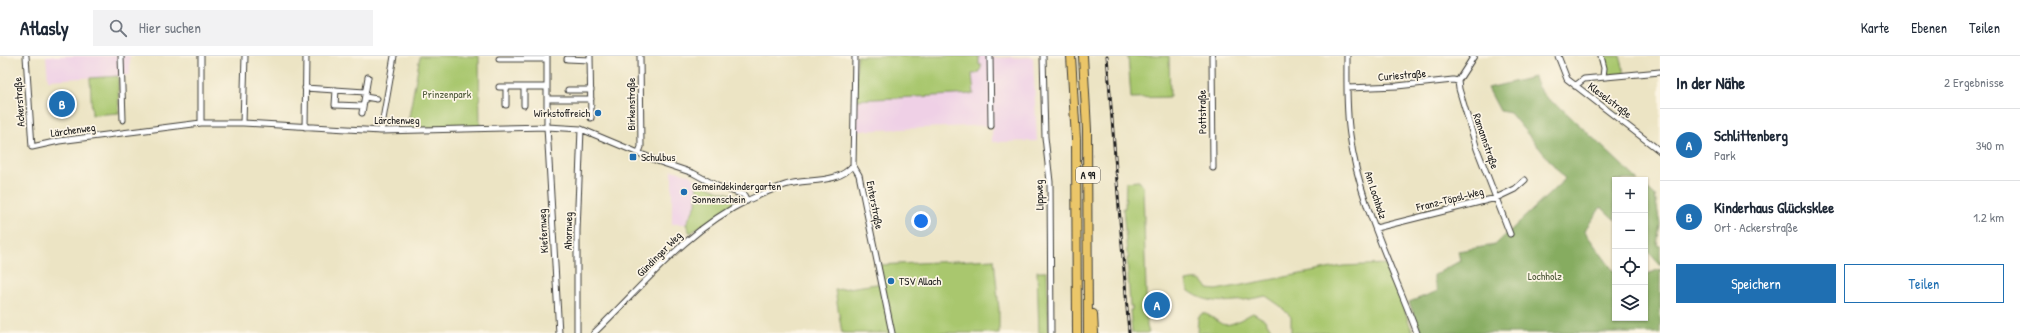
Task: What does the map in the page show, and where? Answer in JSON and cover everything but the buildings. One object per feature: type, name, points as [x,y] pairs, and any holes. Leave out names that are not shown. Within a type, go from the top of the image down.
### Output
[{"type":"highway","name":"A 99","points":[[1071,56],[1076,139],[1077,333]]},
{"type":"highway","name":"A 99","points":[[1084,56],[1087,130],[1088,333]]},
{"type":"highway","name":"A 99","points":[[1088,293],[1092,311],[1094,333]]},
{"type":"street","name":"Ackerstraße","points":[[26,56],[32,146]]},
{"type":"street","points":[[121,56],[123,120]]},
{"type":"street","points":[[201,56],[201,123]]},
{"type":"street","points":[[243,123],[245,56]]},
{"type":"street","points":[[305,127],[306,56]]},
{"type":"street","points":[[381,131],[394,56]]},
{"type":"street","name":"Birkenstraße","points":[[639,152],[641,147],[640,56]]},
{"type":"street","name":"Enterstraße","points":[[855,56],[853,165],[859,175],[892,333]]},
{"type":"street","points":[[990,56],[991,126]]},
{"type":"street","name":"Lippweg","points":[[1043,56],[1046,145],[1050,182],[1051,333]]},
{"type":"street","name":"Pottstraße","points":[[1212,56],[1213,168]]},
{"type":"street","name":"Am Lochholz","points":[[1347,56],[1352,148],[1362,186],[1376,228],[1417,333]]},
{"type":"street","points":[[1458,81],[1474,56]]},
{"type":"street","name":"Kleselstraße","points":[[1558,56],[1564,74],[1575,86],[1660,151]]},
{"type":"street","points":[[1601,56],[1604,68],[1603,77]]},
{"type":"street","points":[[499,60],[547,58]]},
{"type":"street","name":"Kiefernweg","points":[[547,58],[547,127],[559,333]]},
{"type":"street","points":[[567,59],[590,58],[591,118]]},
{"type":"street","points":[[1575,86],[1584,79],[1660,72]]},
{"type":"street","points":[[362,112],[368,76]]},
{"type":"street","name":"Curiestraße","points":[[1348,88],[1379,87],[1453,80],[1458,81]]},
{"type":"street","name":"Ramannstraße","points":[[1458,81],[1465,111],[1510,234]]},
{"type":"street","points":[[499,87],[547,87]]},
{"type":"street","points":[[506,87],[506,105]]},
{"type":"street","points":[[524,87],[524,105]]},
{"type":"street","points":[[305,88],[336,90],[365,95],[377,99]]},
{"type":"street","points":[[336,90],[335,105],[363,106]]},
{"type":"street","points":[[568,90],[591,90]]},
{"type":"street","points":[[547,99],[591,99]]},
{"type":"street","name":"Lärchenweg","points":[[32,146],[58,141],[201,123],[243,123],[381,131],[547,127],[581,129],[693,173],[718,186],[744,195],[747,200]]},
{"type":"street","name":"Ahornweg","points":[[577,333],[577,231],[581,129]]},
{"type":"street","name":"Gündinger Weg","points":[[594,333],[687,239],[747,200],[786,185],[844,175],[853,165]]},
{"type":"street","name":"Franz-Töpsl-Weg","points":[[1376,228],[1496,198],[1514,189],[1525,180]]},
{"type":"shaded area","points":[[46,56],[130,56],[130,75],[48,80]]},
{"type":"shaded area","points":[[979,56],[990,56],[992,58],[1033,57],[1037,141],[992,142],[992,125],[855,131],[855,100],[974,94],[972,74],[979,73],[982,65],[979,65]]},
{"type":"shaded area","name":"Gemeindekindergarten Sonnenschein","points":[[672,170],[687,174],[697,180],[696,205],[686,224],[672,224]]},
{"type":"green space","name":"Prinzenpark","points":[[420,56],[479,56],[480,127],[407,128]]},
{"type":"green space","points":[[857,56],[979,56],[979,65],[982,65],[979,73],[972,74],[974,94],[855,100]]},
{"type":"green space","points":[[1128,56],[1169,56],[1170,97],[1131,98]]},
{"type":"green space","points":[[1603,56],[1620,56],[1625,74],[1608,75]]},
{"type":"green space","points":[[118,76],[119,113],[92,115],[90,78]]},
{"type":"green space","name":"Lochholz","points":[[1534,77],[1540,91],[1551,102],[1560,107],[1635,177],[1612,177],[1612,217],[1601,207],[1584,231],[1612,269],[1612,321],[1648,321],[1648,274],[1660,269],[1660,333],[1421,333],[1409,302],[1438,291],[1434,281],[1434,275],[1460,261],[1458,251],[1495,245],[1565,179],[1510,113],[1500,111],[1488,88]]},
{"type":"green space","points":[[697,180],[714,189],[738,196],[740,199],[739,203],[690,233],[686,224],[696,205]]},
{"type":"green space","points":[[1139,181],[1143,186],[1147,326],[1149,333],[1132,333],[1130,310],[1132,310],[1132,306],[1130,306],[1127,258],[1129,258],[1127,253],[1123,208],[1125,208],[1126,182]]},
{"type":"green space","points":[[1648,190],[1655,196],[1660,224],[1657,245],[1660,246],[1660,265],[1648,251]]},
{"type":"green space","points":[[994,259],[999,309],[999,333],[842,333],[835,290],[883,283],[879,265]]},
{"type":"green space","points":[[1387,264],[1413,333],[1291,333],[1291,317],[1279,305],[1266,296],[1226,302],[1215,301],[1197,296],[1188,290],[1186,281],[1199,280],[1204,283],[1208,289],[1216,290],[1343,266]]},
{"type":"green space","points":[[1037,271],[1047,271],[1049,333],[1039,333]]},
{"type":"green space","points":[[1203,313],[1220,323],[1228,325],[1253,313],[1265,320],[1273,333],[1197,333],[1198,317]]},
{"type":"railway","points":[[1107,56],[1129,333]]},
{"type":"place","name":"Kinderhaus Glücksklee","points":[[62,104]]},
{"type":"place","name":"Wirkstoffreich","points":[[598,113]]},
{"type":"place","name":"Schulbus","points":[[633,157]]},
{"type":"place","name":"Gemeindekindergarten Sonnenschein","points":[[684,192]]},
{"type":"place","name":"TSV Allach","points":[[891,281]]},
{"type":"place","name":"Schlittenberg","points":[[1157,305]]}]
